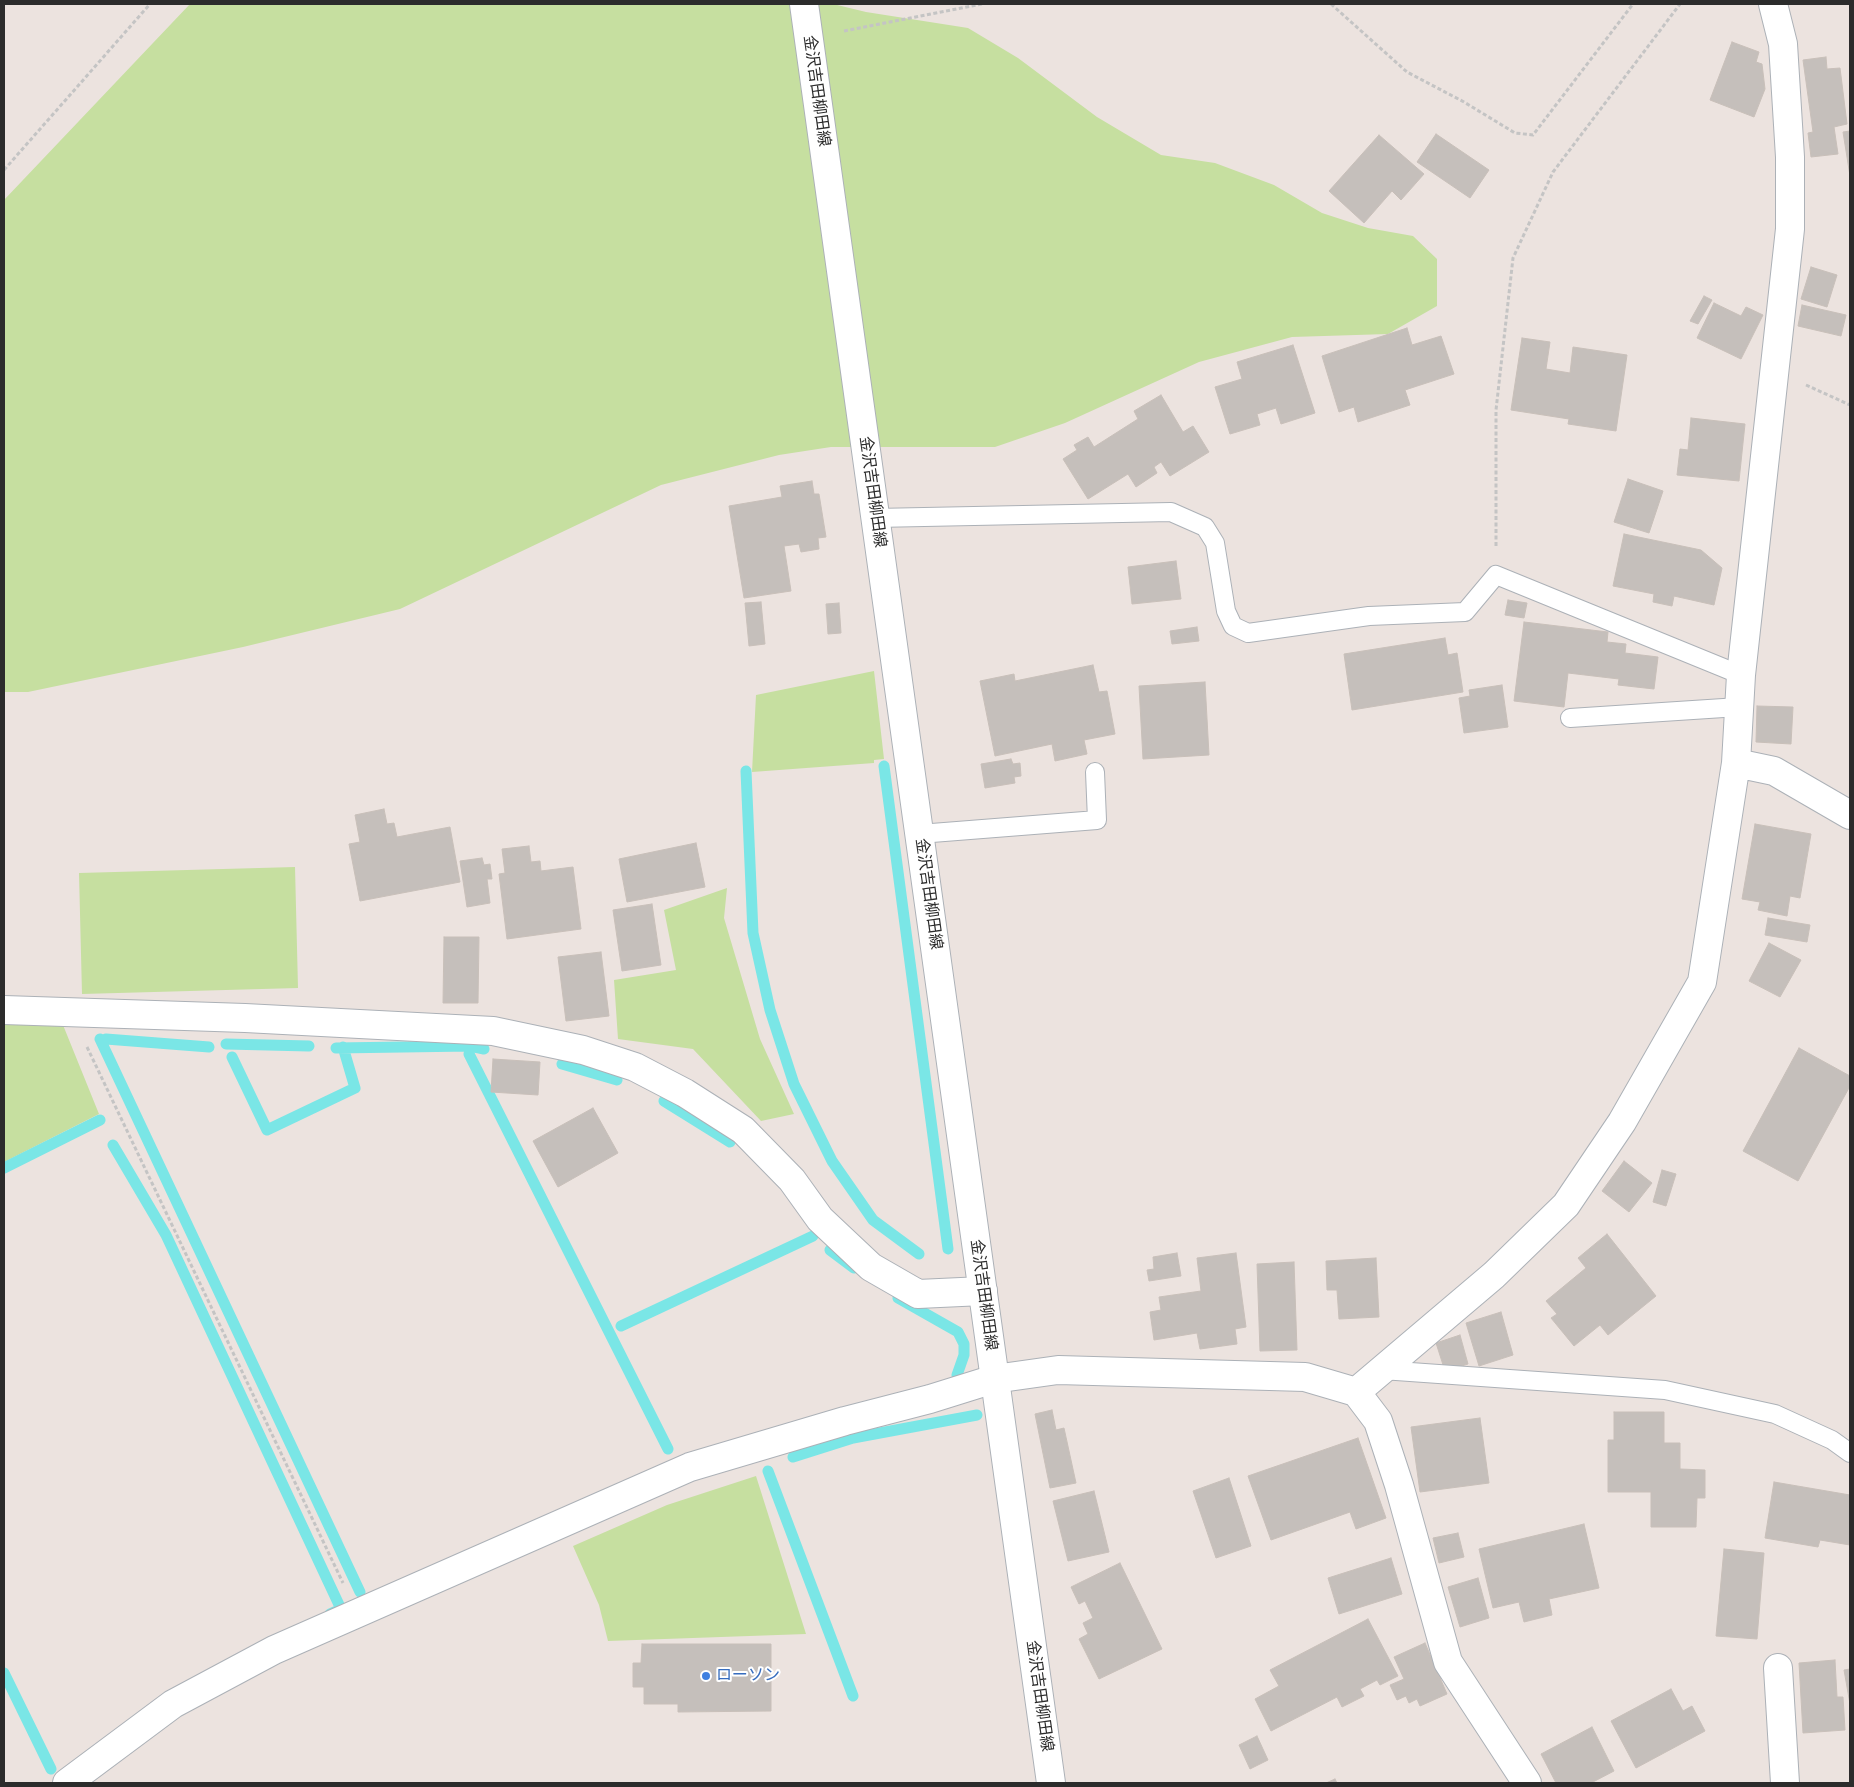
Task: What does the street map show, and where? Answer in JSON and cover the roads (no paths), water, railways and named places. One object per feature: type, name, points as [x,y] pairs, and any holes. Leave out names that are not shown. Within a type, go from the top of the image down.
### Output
[{"type":"street","name":"金沢吉田柳田線","points":[[804,4],[1051,1783]]},
{"type":"street","points":[[1356,1392],[1504,1266],[1566,1205],[1622,1122],[1702,982],[1736,763],[1741,675],[1790,229],[1790,156],[1783,44],[1773,4]]},
{"type":"street","points":[[1736,763],[1774,771],[1850,815]]},
{"type":"street","points":[[4,1010],[245,1018],[493,1031],[583,1050],[635,1067],[685,1093],[743,1130],[792,1180],[820,1219],[872,1267],[918,1294],[983,1291]]},
{"type":"street","points":[[67,1783],[173,1704],[274,1650],[690,1466],[845,1421],[930,1399],[994,1379],[1058,1370],[1305,1377],[1356,1392],[1378,1421],[1399,1484],[1448,1662],[1527,1783]]},
{"type":"street","points":[[1778,1668],[1785,1783]]},
{"type":"lane","points":[[875,518],[1170,512],[1205,527],[1215,543],[1226,611],[1233,626],[1248,633],[1369,616],[1464,612],[1496,575],[1741,675]]},
{"type":"lane","points":[[1570,718],[1739,707]]},
{"type":"lane","points":[[919,834],[1097,820],[1095,772]]},
{"type":"lane","points":[[1382,1370],[1665,1390],[1775,1414],[1832,1440],[1850,1453]]},
{"type":"waterway","points":[[884,766],[948,1249]]},
{"type":"waterway","points":[[746,771],[753,933],[770,1010],[794,1084],[832,1161],[873,1220],[919,1254]]},
{"type":"waterway","points":[[100,1039],[360,1592]]},
{"type":"waterway","points":[[106,1039],[209,1047]]},
{"type":"waterway","points":[[226,1044],[309,1046]]},
{"type":"waterway","points":[[336,1048],[470,1046],[484,1049]]},
{"type":"waterway","points":[[232,1057],[267,1130],[355,1088],[343,1047]]},
{"type":"waterway","points":[[469,1054],[668,1449]]},
{"type":"waterway","points":[[562,1064],[617,1080]]},
{"type":"waterway","points":[[664,1101],[730,1142]]},
{"type":"waterway","points":[[4,1168],[100,1120]]},
{"type":"waterway","points":[[113,1145],[166,1235],[341,1609],[330,1614]]},
{"type":"waterway","points":[[621,1326],[813,1236]]},
{"type":"waterway","points":[[830,1250],[854,1268]]},
{"type":"waterway","points":[[898,1298],[958,1332],[964,1344],[964,1355],[957,1375]]},
{"type":"waterway","points":[[793,1457],[853,1438],[977,1415]]},
{"type":"waterway","points":[[768,1471],[853,1696]]},
{"type":"waterway","points":[[4,1673],[51,1769]]},
{"type":"place","name":"ローソン","points":[[706,1676]]}]
